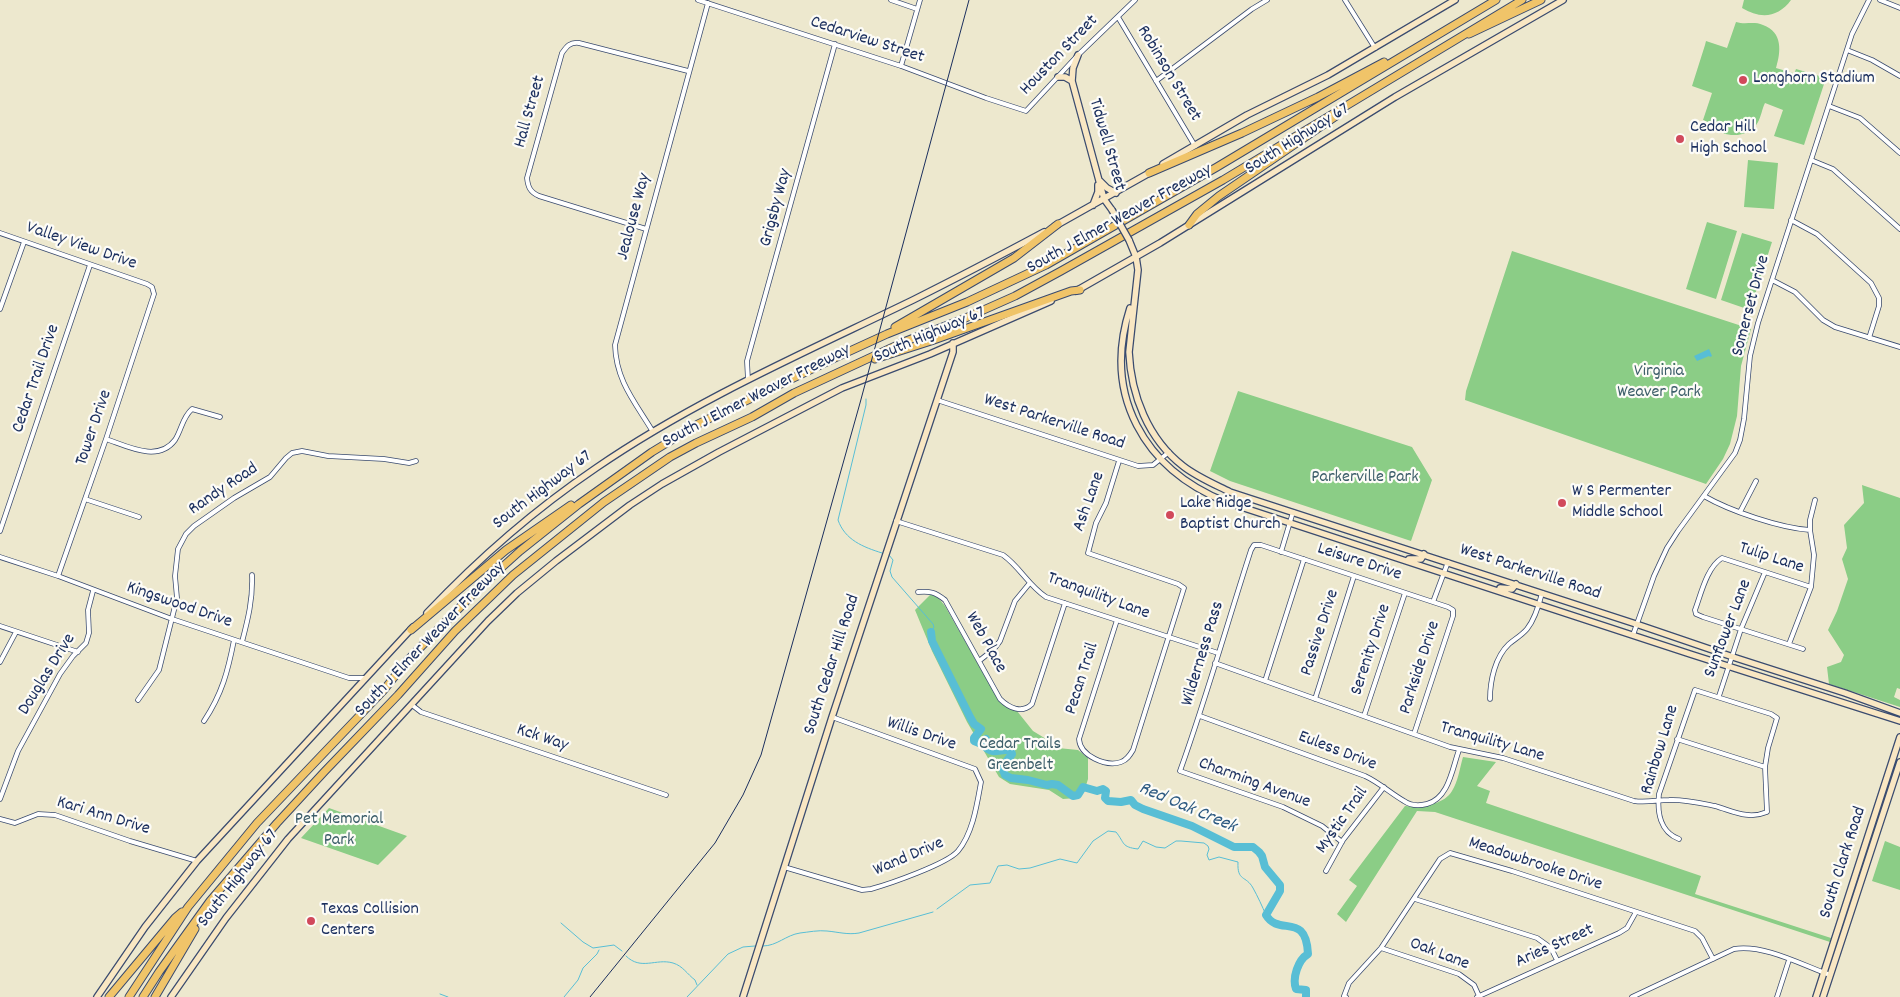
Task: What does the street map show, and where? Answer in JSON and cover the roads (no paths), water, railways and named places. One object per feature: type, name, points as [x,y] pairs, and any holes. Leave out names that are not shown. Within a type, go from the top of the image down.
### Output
[{"type":"highway","name":"South J Elmer Weaver Freeway","points":[[129,997],[188,907],[257,823],[480,587],[520,551],[578,504],[652,452],[698,424],[887,334],[966,302],[1046,265],[1218,167],[1494,0]]},
{"type":"highway","name":"South J Elmer Weaver Freeway","points":[[143,997],[210,902],[277,823],[398,695],[455,631],[513,575],[604,502],[696,443],[752,417],[794,393],[906,341],[961,320],[1046,279],[1223,180],[1522,0]]},
{"type":"highway","points":[[1459,37],[1477,32],[1541,0]]},
{"type":"highway","points":[[1149,173],[1242,133],[1325,94],[1380,64],[1399,58]]},
{"type":"highway","points":[[1189,225],[1197,214],[1219,196],[1320,128],[1348,108],[1357,98]]},
{"type":"highway","points":[[887,334],[895,327],[1014,258],[1058,224]]},
{"type":"highway","points":[[855,364],[932,341],[1071,291],[1080,290]]},
{"type":"highway","points":[[411,630],[517,542],[572,504],[578,504]]},
{"type":"highway","points":[[155,997],[210,902]]},
{"type":"highway","points":[[109,997],[175,918],[188,907]]},
{"type":"main road","name":"South Highway 67","points":[[97,997],[145,927],[198,861],[270,781],[456,582],[542,506],[596,468],[653,432],[748,380],[945,284],[1058,224],[1247,115],[1304,88],[1455,0]]},
{"type":"main road","name":"South Highway 67","points":[[171,997],[260,872],[298,827],[412,705],[463,647],[517,593],[630,505],[711,456],[842,388],[930,354],[1080,290],[1396,97],[1564,0]]},
{"type":"main road","name":"Tidwell Street","points":[[1078,55],[1073,68],[1072,81],[1096,173],[1104,199],[1130,240],[1136,257],[1138,270],[1129,338],[1132,378],[1136,397],[1151,429],[1169,452]]},
{"type":"main road","points":[[1058,77],[1065,77],[1072,81]]},
{"type":"main road","points":[[1096,173],[1103,185],[1116,192]]},
{"type":"main road","points":[[1093,205],[1098,192],[1096,173]]},
{"type":"main road","name":"Tidwell Street","points":[[1135,297],[1123,334],[1121,358],[1123,383],[1137,428],[1160,460]]},
{"type":"main road","name":"South Cedar Hill Road","points":[[743,997],[832,717],[953,352],[953,343]]},
{"type":"main road","name":"West Parkerville Road","points":[[1169,452],[1191,472],[1230,492],[1516,584],[1900,713]]},
{"type":"main road","name":"West Parkerville Road","points":[[1160,460],[1187,482],[1226,502],[1900,721]]},
{"type":"main road","points":[[1226,502],[1230,492]]},
{"type":"main road","points":[[1385,554],[1415,560],[1421,559],[1424,554]]},
{"type":"main road","points":[[1474,583],[1505,590],[1512,589],[1516,584]]},
{"type":"main road","name":"South Clark Road","points":[[1816,997],[1900,737]]},
{"type":"main road","name":"South Clark Road","points":[[1823,997],[1900,762]]},
{"type":"main road","points":[[1836,933],[1843,936]]},
{"type":"street","name":"Cedarview Street","points":[[698,0],[901,66],[1003,105],[1026,111]]},
{"type":"street","points":[[891,0],[917,9]]},
{"type":"street","points":[[901,66],[920,0]]},
{"type":"street","name":"Houston Street","points":[[1026,111],[1078,55],[1135,0]]},
{"type":"street","points":[[1156,81],[1252,9],[1267,0]]},
{"type":"street","points":[[1345,0],[1374,48]]},
{"type":"street","name":"Somerset Drive","points":[[1634,635],[1659,564],[1678,531],[1730,461],[1740,440],[1750,356],[1758,323],[1852,34],[1869,0]]},
{"type":"street","points":[[1880,0],[1900,8]]},
{"type":"street","name":"Jealouse Way","points":[[653,432],[621,381],[616,355],[617,336],[708,3]]},
{"type":"street","name":"Robinson Street","points":[[1118,17],[1195,146]]},
{"type":"street","name":"Hall Street","points":[[646,229],[532,193],[528,186],[527,178],[562,53],[567,46],[574,42],[579,43],[688,71]]},
{"type":"street","name":"Grigsby Way","points":[[748,380],[747,361],[835,44]]},
{"type":"street","points":[[1847,50],[1872,60],[1900,76]]},
{"type":"street","points":[[1828,106],[1860,118],[1900,153]]},
{"type":"street","points":[[1811,160],[1833,169],[1900,229]]},
{"type":"street","points":[[1791,220],[1817,234],[1871,283],[1879,298],[1879,306],[1869,338]]},
{"type":"street","name":"Valley View Drive","points":[[0,234],[152,287]]},
{"type":"street","points":[[0,309],[24,242]]},
{"type":"street","name":"Cedar Trail Drive","points":[[0,531],[90,265]]},
{"type":"street","points":[[1772,280],[1795,292],[1823,320],[1869,338],[1900,347]]},
{"type":"street","name":"Tower Drive","points":[[58,576],[154,297],[152,287]]},
{"type":"street","name":"West Parkerville Road","points":[[937,400],[1119,461],[1145,467],[1156,464],[1169,452]]},
{"type":"street","points":[[106,439],[143,452],[160,451],[174,441],[185,415],[192,409],[220,417]]},
{"type":"street","name":"Randy Road","points":[[138,700],[159,670],[177,598],[175,558],[186,534],[194,526],[234,498],[270,477],[286,458],[302,451],[328,456],[416,462]]},
{"type":"street","name":"Ash Lane","points":[[1119,461],[1106,503],[1096,523],[1088,553],[1178,584],[1184,588],[1169,637]]},
{"type":"street","points":[[1740,512],[1756,481]]},
{"type":"street","points":[[1704,496],[1740,512],[1797,529],[1810,530]]},
{"type":"street","points":[[85,499],[138,518]]},
{"type":"street","points":[[1789,644],[1811,587],[1814,555],[1810,520],[1815,500]]},
{"type":"street","points":[[1281,552],[1293,512]]},
{"type":"street","name":"Tranquility Lane","points":[[896,521],[1002,555],[1013,562],[1030,584],[1046,597],[1218,653]]},
{"type":"street","name":"Leisure Drive","points":[[1254,544],[1453,610]]},
{"type":"street","name":"Wilderness Pass","points":[[1180,772],[1200,716],[1218,653],[1254,544]]},
{"type":"street","name":"Kingswood Drive","points":[[0,557],[58,576],[93,591],[172,619],[349,678],[368,677]]},
{"type":"street","name":"Tulip Lane","points":[[1741,629],[1696,614],[1695,610],[1707,580],[1716,563],[1722,558],[1811,587]]},
{"type":"street","points":[[1265,681],[1304,560]]},
{"type":"street","points":[[1433,602],[1448,562]]},
{"type":"street","name":"Sunflower Lane","points":[[1719,696],[1741,629],[1765,572]]},
{"type":"street","points":[[242,642],[250,612],[253,590],[252,574]]},
{"type":"street","name":"Passive Drive","points":[[1315,699],[1354,576]]},
{"type":"street","points":[[979,661],[994,649],[1000,641],[1015,601],[1030,584]]},
{"type":"street","name":"Douglas Drive","points":[[0,799],[18,752],[60,674],[86,644],[90,633],[88,610],[93,591]]},
{"type":"street","name":"Web Place","points":[[918,592],[930,591],[938,594],[945,600],[1000,699],[1004,703],[1021,710],[1028,708],[1032,704],[1065,603]]},
{"type":"street","name":"Serenity Drive","points":[[1364,716],[1405,593]]},
{"type":"street","points":[[1490,699],[1490,686],[1498,660],[1508,644],[1528,628],[1542,593]]},
{"type":"street","name":"Parkside Drive","points":[[1414,734],[1453,616],[1453,610]]},
{"type":"street","name":"Pecan Trail","points":[[1117,620],[1079,739],[1081,747],[1087,755],[1107,762],[1122,762],[1132,750],[1169,637]]},
{"type":"street","points":[[0,626],[78,652]]},
{"type":"street","points":[[1741,629],[1803,649]]},
{"type":"street","points":[[0,662],[16,632]]},
{"type":"street","points":[[204,721],[213,707],[227,674],[234,640]]},
{"type":"street","name":"Tranquility Lane","points":[[1215,663],[1459,750],[1503,758],[1634,802],[1674,800],[1704,804],[1747,816],[1767,812],[1765,767]]},
{"type":"street","points":[[349,678],[356,690]]},
{"type":"street","name":"Rainbow Lane","points":[[1679,839],[1670,836],[1665,830],[1659,814],[1659,801],[1677,738],[1695,690],[1719,696]]},
{"type":"street","points":[[1677,738],[1765,767],[1768,748],[1777,718],[1771,714],[1719,696]]},
{"type":"street","name":"Kck Way","points":[[412,705],[421,712],[666,795]]},
{"type":"street","name":"Euless Drive","points":[[1200,716],[1365,776],[1411,805],[1420,806],[1432,803],[1444,793],[1459,750]]},
{"type":"street","name":"Willis Drive","points":[[832,717],[975,769],[981,782],[979,795]]},
{"type":"street","name":"Charming Avenue","points":[[1180,772],[1283,807],[1322,826],[1342,842]]},
{"type":"street","name":"Mystic Trail","points":[[1326,871],[1342,842],[1384,787]]},
{"type":"street","name":"Wand Drive","points":[[784,867],[862,890],[878,887],[945,860],[957,852],[964,843],[970,829],[979,795]]},
{"type":"street","name":"Kari Ann Drive","points":[[0,820],[15,823],[38,814],[55,815],[130,841],[198,861]]},
{"type":"street","name":"Meadowbrooke Drive","points":[[1345,997],[1349,983],[1381,948],[1440,860],[1450,853],[1694,932],[1702,938],[1712,959]]},
{"type":"street","points":[[1415,899],[1537,938],[1551,948],[1557,960]]},
{"type":"street","name":"Aries Street","points":[[1478,996],[1619,933],[1627,928],[1636,912]]},
{"type":"street","points":[[1632,997],[1734,949],[1744,947],[1753,948],[1830,974]]},
{"type":"street","name":"Oak Lane","points":[[1381,948],[1459,974],[1474,985],[1478,996]]},
{"type":"street","points":[[1777,997],[1789,960]]},
{"type":"water","points":[[1709,349],[1712,356],[1697,361],[1694,356]]},
{"type":"waterway","name":"Red Oak Creek","points":[[866,399],[838,520],[850,538],[882,553]]},
{"type":"waterway","name":"Red Oak Creek","points":[[889,555],[893,560],[890,571],[892,577],[933,624],[934,627],[931,632]]},
{"type":"waterway","name":"Red Oak Creek","points":[[931,632],[932,641],[970,717],[974,724],[981,729],[974,738],[974,741],[979,743],[986,739],[984,746],[991,751],[1011,751],[1012,754],[1003,766],[1005,775],[1011,778],[1047,785],[1058,785],[1073,796],[1078,795],[1083,787],[1097,791],[1103,789],[1106,791],[1105,798],[1108,801],[1121,802],[1131,800],[1135,805],[1143,809],[1192,826],[1234,847],[1253,847],[1259,852],[1265,867],[1280,885],[1280,891],[1266,915],[1271,921],[1297,929],[1302,933],[1306,941],[1308,954],[1301,960],[1295,975],[1296,989],[1306,990],[1306,997]]},
{"type":"waterway","points":[[937,909],[970,885],[990,883],[998,866],[1007,865],[1019,869],[1030,868],[1060,859],[1077,863],[1093,841],[1108,831],[1116,832],[1126,846],[1138,849],[1143,841],[1156,847],[1165,848],[1176,841],[1204,843],[1209,849],[1207,855],[1209,860],[1219,857],[1238,862],[1240,876],[1253,888],[1266,915]]},
{"type":"waterway","points":[[763,946],[768,946],[800,933],[820,931],[847,934],[859,933],[933,912]]},
{"type":"waterway","points":[[561,923],[593,948],[614,945],[622,951]]},
{"type":"waterway","points":[[687,997],[728,954],[743,947],[755,946]]},
{"type":"waterway","points":[[564,997],[578,980],[583,968],[599,950]]},
{"type":"waterway","points":[[626,956],[637,963],[667,962],[676,964],[695,980],[697,985]]},
{"type":"waterway","points":[[440,994],[448,997]]},
{"type":"railway","points":[[590,997],[715,843],[743,795],[761,755],[860,403],[969,0]]},
{"type":"place","name":"Longhorn Stadium","points":[[1743,80]]},
{"type":"place","name":"Cedar Hill High School","points":[[1680,139]]},
{"type":"place","name":"W S Permenter Middle School","points":[[1562,503]]},
{"type":"place","name":"Lake Ridge Baptist Church","points":[[1170,515]]},
{"type":"place","name":"Texas Collision Centers","points":[[311,921]]},
{"type":"park label","name":"Virginia Weaver Park","points":[[1659,383]]},
{"type":"park label","name":"Parkerville Park","points":[[1365,479]]},
{"type":"park label","name":"Cedar Trails Greenbelt","points":[[1020,756]]},
{"type":"park label","name":"Pet Memorial Park","points":[[339,831]]}]
